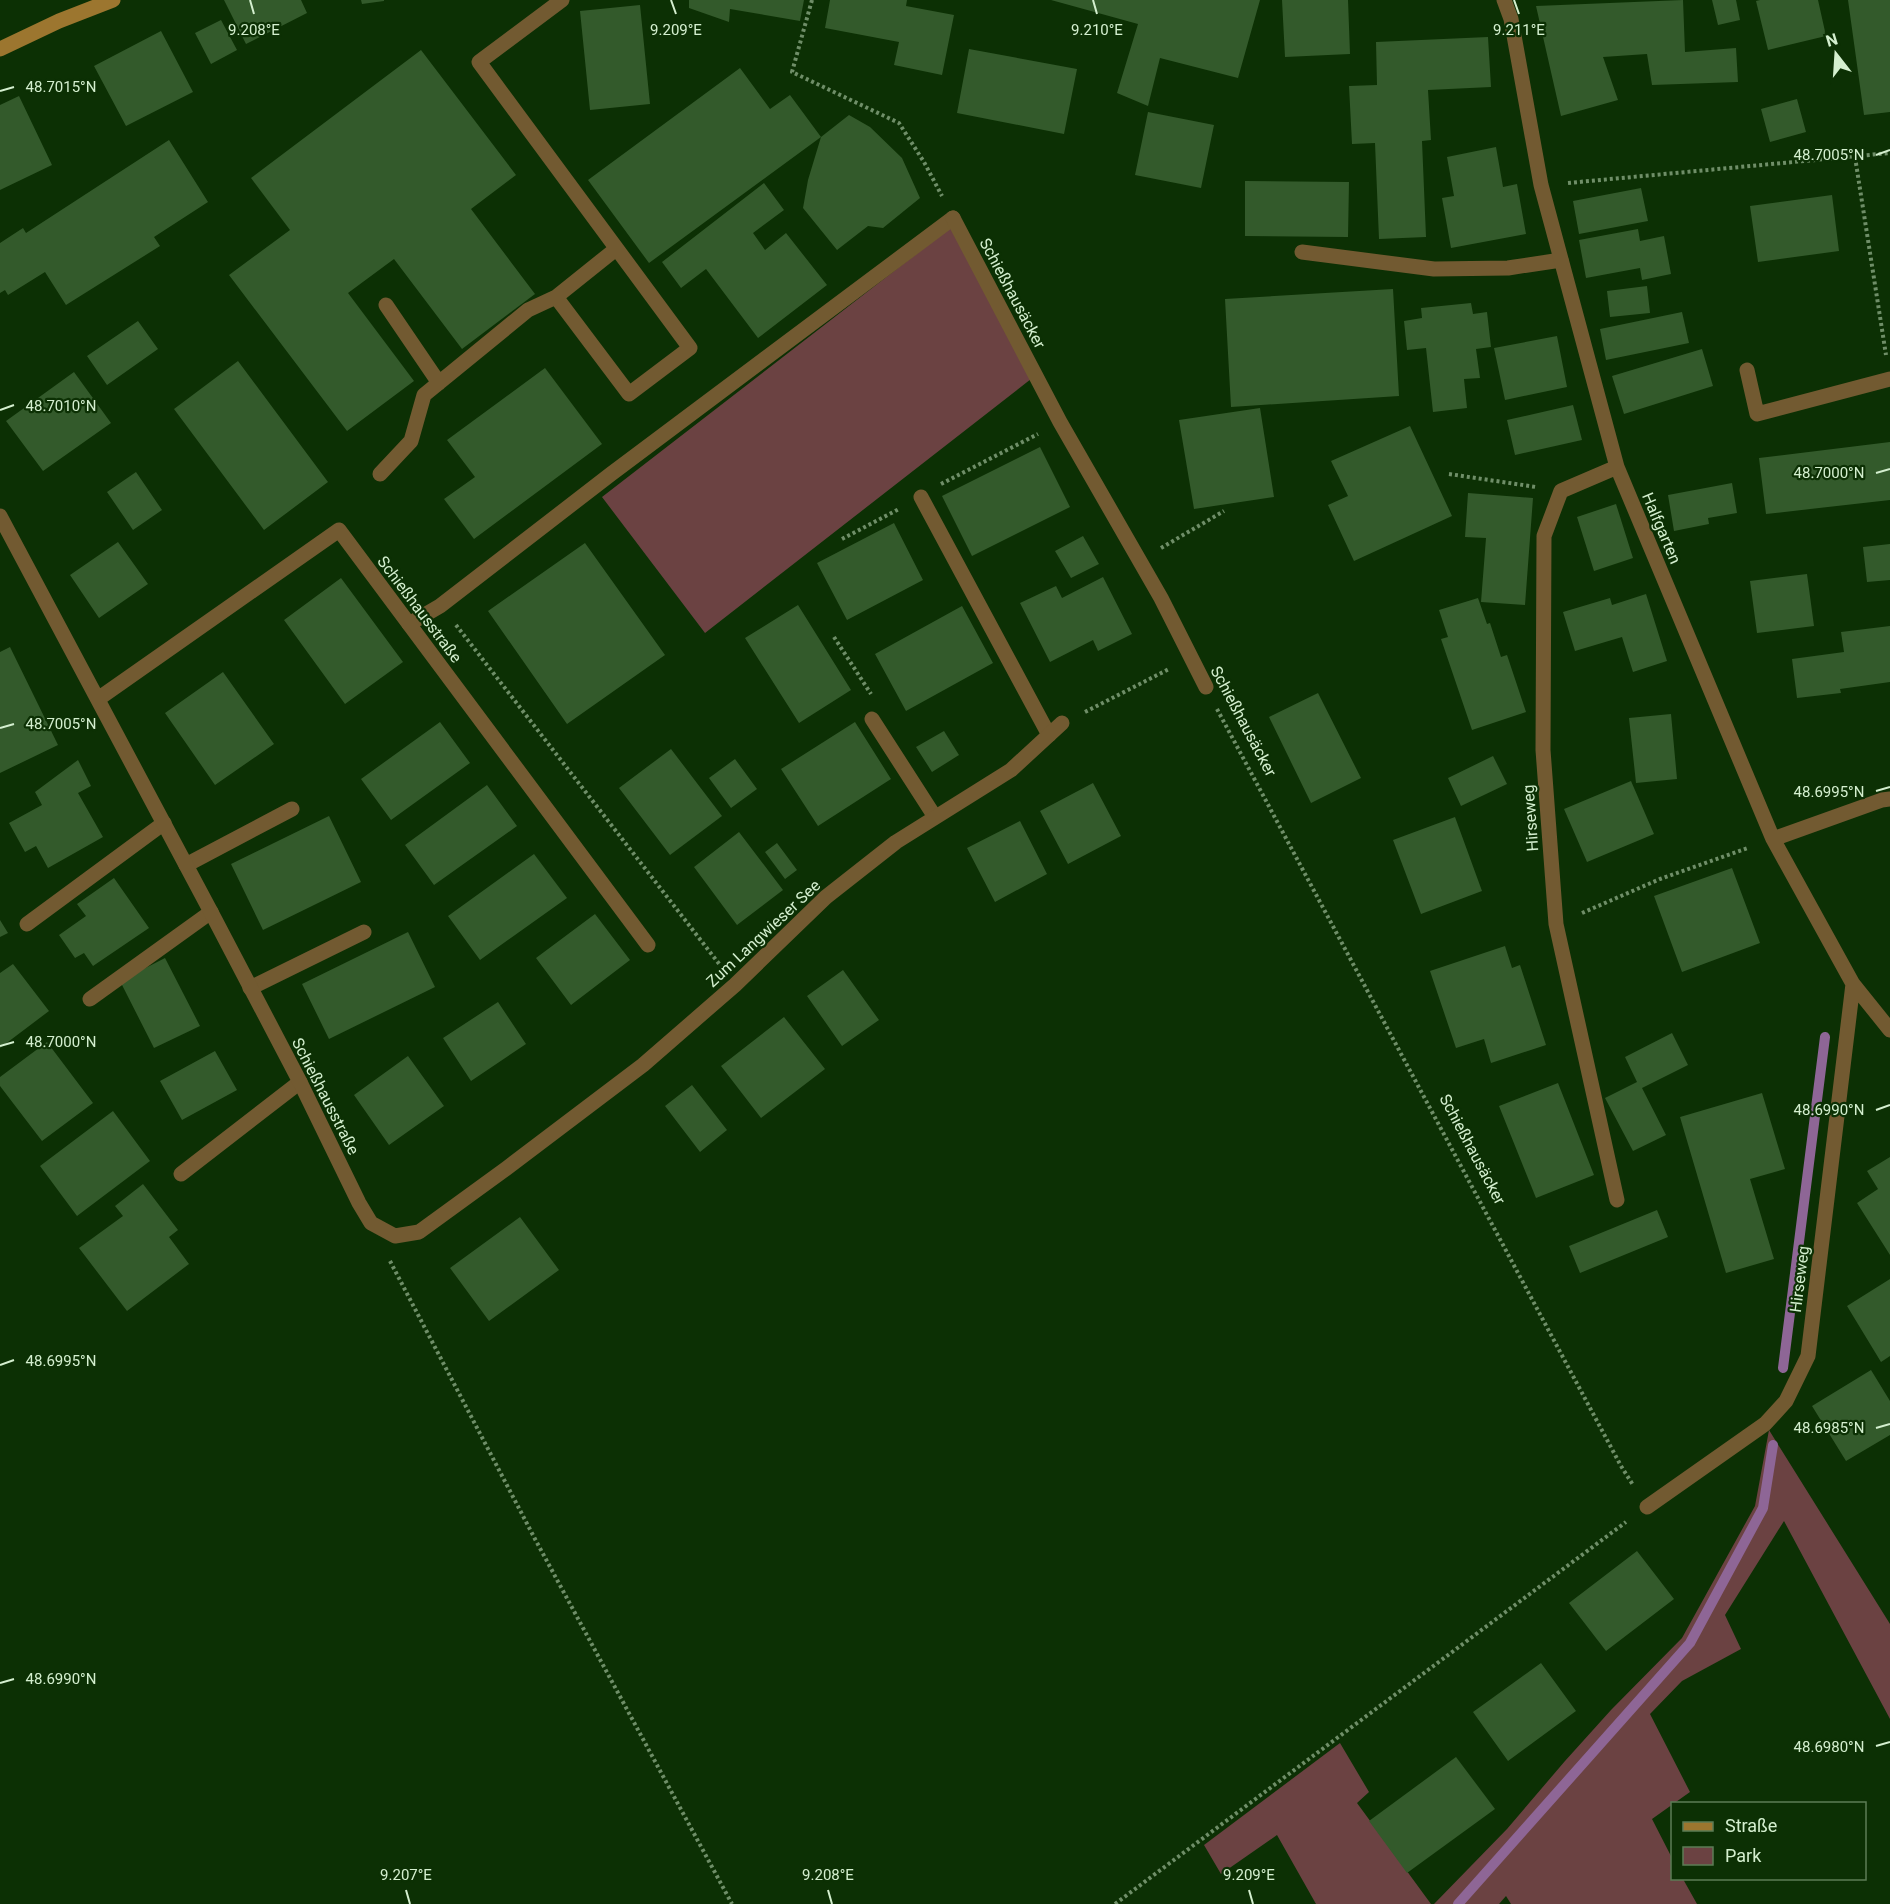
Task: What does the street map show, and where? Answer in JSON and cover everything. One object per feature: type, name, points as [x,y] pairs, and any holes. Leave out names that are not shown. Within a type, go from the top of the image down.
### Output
[{"type":"street","points":[[0,49],[59,21],[113,0]]},
{"type":"street","points":[[556,297],[629,394],[690,348],[479,62],[562,0]]},
{"type":"street","name":"Halfgarten","points":[[1504,0],[1510,19],[1541,185],[1617,467],[1773,839],[1853,984],[1890,1030]]},
{"type":"street","points":[[409,624],[440,606],[610,474],[953,218]]},
{"type":"street","name":"Schießhausäcker","points":[[953,218],[1060,422],[1161,598],[1206,687]]},
{"type":"street","points":[[380,474],[411,441],[424,395],[528,310],[556,297],[616,249]]},
{"type":"street","points":[[1302,252],[1434,268],[1508,268],[1561,260]]},
{"type":"street","points":[[386,304],[439,383]]},
{"type":"street","points":[[1747,370],[1757,414],[1890,379]]},
{"type":"street","points":[[1561,491],[1617,467]]},
{"type":"street","name":"Hirseweg","points":[[1561,491],[1544,536],[1543,750],[1556,924],[1617,1200]]},
{"type":"street","points":[[921,497],[1049,735]]},
{"type":"street","name":"Schießhausstraße","points":[[0,516],[211,912],[371,1223]]},
{"type":"street","name":"Schießhausstraße","points":[[98,699],[339,530],[648,945]]},
{"type":"street","points":[[872,719],[935,817]]},
{"type":"street","name":"Zum Langwieser See","points":[[371,1223],[395,1236],[419,1232],[643,1065],[735,985],[826,897],[896,842],[1011,770],[1062,723]]},
{"type":"street","points":[[1773,839],[1890,799]]},
{"type":"street","points":[[186,865],[292,809]]},
{"type":"street","points":[[27,924],[164,823]]},
{"type":"street","points":[[90,999],[211,912]]},
{"type":"street","points":[[250,988],[364,932]]},
{"type":"street","name":"Hirseweg","points":[[1647,1507],[1765,1424],[1786,1401],[1808,1356],[1853,984]]},
{"type":"street","points":[[181,1174],[300,1082]]},
{"type":"path","points":[[812,0],[792,72],[898,123],[924,162],[953,218]]},
{"type":"path","points":[[1541,185],[1890,153]]},
{"type":"path","points":[[1855,157],[1890,379]]},
{"type":"path","points":[[842,539],[921,497],[934,487],[1060,422]]},
{"type":"path","points":[[1449,474],[1561,491]]},
{"type":"path","points":[[1139,560],[1224,511]]},
{"type":"path","points":[[440,606],[735,985]]},
{"type":"path","points":[[1062,723],[1191,658]]},
{"type":"path","name":"Schießhausäcker","points":[[1206,687],[1621,1466],[1647,1507]]},
{"type":"path","points":[[1556,924],[1660,879],[1773,839]]},
{"type":"path","points":[[371,1223],[535,1539],[732,1904]]},
{"type":"path","points":[[1115,1904],[1647,1507]]},
{"type":"green space","points":[[951,227],[1031,379],[705,633],[602,497]]},
{"type":"green space","points":[[1769,1430],[1890,1624],[1890,1719],[1784,1521],[1725,1615],[1741,1649],[1682,1681],[1650,1714],[1690,1792],[1676,1802],[1671,1802],[1671,1806],[1652,1819],[1671,1856],[1671,1880],[1684,1880],[1697,1904],[1511,1904],[1506,1896],[1499,1904],[1434,1904],[1507,1829],[1611,1710],[1682,1638],[1755,1506]]},
{"type":"green space","points":[[1340,1743],[1369,1792],[1357,1803],[1431,1904],[1316,1904],[1277,1835],[1221,1874],[1204,1845]]},
{"type":"building","points":[[224,0],[301,0],[307,13],[246,44]]},
{"type":"building","points":[[361,0],[384,0],[384,1],[362,4]]},
{"type":"building","points":[[689,0],[804,0],[800,21],[730,9],[729,22],[689,8]]},
{"type":"building","points":[[830,0],[907,0],[906,6],[954,15],[942,75],[894,65],[899,42],[825,28]]},
{"type":"building","points":[[1051,0],[1260,0],[1238,78],[1160,58],[1148,106],[1117,93],[1138,24]]},
{"type":"building","points":[[1282,0],[1348,0],[1350,54],[1285,57]]},
{"type":"building","points":[[1683,0],[1685,52],[1736,48],[1738,82],[1652,85],[1647,54],[1603,57],[1618,100],[1561,116],[1536,6]]},
{"type":"building","points":[[1712,0],[1736,0],[1740,20],[1718,25]]},
{"type":"building","points":[[1818,0],[1826,36],[1768,50],[1756,1]]},
{"type":"building","points":[[1848,0],[1890,0],[1890,112],[1864,115]]},
{"type":"building","points":[[640,5],[650,104],[590,110],[580,11]]},
{"type":"building","points":[[221,20],[237,50],[211,64],[195,33]]},
{"type":"building","points":[[161,31],[193,92],[126,126],[94,66]]},
{"type":"building","points":[[1488,37],[1491,87],[1428,90],[1431,140],[1422,141],[1426,237],[1379,239],[1375,143],[1352,144],[1349,86],[1377,85],[1376,42]]},
{"type":"building","points":[[969,49],[1077,69],[1064,134],[957,113]]},
{"type":"building","points":[[421,50],[516,175],[471,209],[535,294],[462,349],[394,259],[348,293],[414,381],[347,431],[229,275],[290,230],[251,178]]},
{"type":"building","points":[[740,68],[770,109],[790,95],[821,137],[649,263],[588,180]]},
{"type":"building","points":[[19,96],[52,165],[0,190],[0,105]]},
{"type":"building","points":[[1797,99],[1806,132],[1770,142],[1761,109]]},
{"type":"building","points":[[1148,112],[1214,125],[1201,188],[1135,175]]},
{"type":"building","points":[[849,115],[870,127],[902,158],[920,198],[883,228],[868,226],[837,250],[803,208],[808,180],[821,137]]},
{"type":"building","points":[[169,140],[208,202],[154,237],[160,246],[66,305],[45,272],[8,295],[5,290],[0,293],[0,243],[23,228],[26,233]]},
{"type":"building","points":[[1496,147],[1503,187],[1517,184],[1526,234],[1451,248],[1442,198],[1454,196],[1447,157]]},
{"type":"building","points":[[1245,181],[1349,182],[1348,237],[1245,236]]},
{"type":"building","points":[[764,183],[784,210],[753,233],[765,250],[786,233],[827,285],[758,338],[706,269],[681,288],[662,262]]},
{"type":"building","points":[[1641,188],[1648,221],[1579,234],[1573,201]]},
{"type":"building","points":[[1832,195],[1839,251],[1758,262],[1750,206]]},
{"type":"building","points":[[1638,229],[1640,241],[1664,236],[1671,274],[1642,280],[1640,268],[1586,278],[1579,240]]},
{"type":"building","points":[[1647,286],[1650,313],[1610,317],[1607,291]]},
{"type":"building","points":[[1393,289],[1399,396],[1231,407],[1225,299]]},
{"type":"building","points":[[1471,303],[1473,314],[1487,312],[1491,347],[1476,349],[1480,378],[1464,379],[1467,408],[1433,412],[1426,348],[1407,350],[1404,321],[1422,318],[1421,308]]},
{"type":"building","points":[[1682,312],[1689,343],[1606,360],[1600,329]]},
{"type":"building","points":[[138,321],[158,349],[107,385],[87,356]]},
{"type":"building","points":[[1557,336],[1567,387],[1505,400],[1494,348]]},
{"type":"building","points":[[1702,349],[1713,386],[1624,414],[1612,376]]},
{"type":"building","points":[[238,361],[328,482],[264,530],[174,409]]},
{"type":"building","points":[[545,368],[602,444],[474,539],[444,499],[475,477],[447,440]]},
{"type":"building","points":[[74,372],[111,423],[43,471],[6,421]]},
{"type":"building","points":[[1573,405],[1582,440],[1515,455],[1507,420]]},
{"type":"building","points":[[1260,408],[1274,497],[1194,509],[1179,420]]},
{"type":"building","points":[[1410,426],[1452,516],[1354,561],[1328,505],[1348,496],[1331,461]]},
{"type":"building","points":[[1890,442],[1890,500],[1766,514],[1759,458]]},
{"type":"building","points":[[1040,447],[1070,507],[972,556],[942,496]]},
{"type":"building","points":[[136,472],[162,510],[133,530],[107,492]]},
{"type":"building","points":[[1732,483],[1737,513],[1708,518],[1709,524],[1674,531],[1668,495]]},
{"type":"building","points":[[1468,493],[1533,498],[1525,605],[1481,602],[1486,538],[1465,537]]},
{"type":"building","points":[[1616,504],[1633,558],[1594,571],[1577,517]]},
{"type":"building","points":[[894,523],[923,580],[847,620],[817,563]]},
{"type":"building","points":[[1083,536],[1099,564],[1071,578],[1055,551]]},
{"type":"building","points":[[118,542],[148,584],[99,618],[70,575]]},
{"type":"building","points":[[585,543],[665,655],[567,724],[488,611]]},
{"type":"building","points":[[1890,544],[1890,580],[1867,582],[1863,547]]},
{"type":"building","points":[[1807,574],[1814,626],[1757,633],[1750,581]]},
{"type":"building","points":[[1103,577],[1132,634],[1098,651],[1093,640],[1050,662],[1020,603],[1056,586],[1062,598]]},
{"type":"building","points":[[341,578],[403,662],[345,704],[284,620]]},
{"type":"building","points":[[1646,594],[1667,661],[1633,672],[1622,637],[1575,651],[1563,612],[1610,598],[1612,605]]},
{"type":"building","points":[[1478,598],[1487,624],[1490,623],[1501,657],[1507,655],[1526,712],[1472,730],[1441,639],[1448,637],[1439,610]]},
{"type":"building","points":[[798,605],[851,690],[799,723],[745,638]]},
{"type":"building","points":[[962,606],[993,663],[906,711],[875,654]]},
{"type":"building","points":[[1890,626],[1890,682],[1840,689],[1841,693],[1797,698],[1792,659],[1844,652],[1841,632]]},
{"type":"building","points":[[10,647],[58,745],[0,773],[0,652]]},
{"type":"building","points":[[223,672],[274,744],[215,785],[165,713]]},
{"type":"building","points":[[1318,693],[1361,778],[1311,803],[1269,717]]},
{"type":"building","points":[[1671,714],[1677,779],[1636,783],[1629,718]]},
{"type":"building","points":[[440,722],[470,763],[391,820],[361,779]]},
{"type":"building","points":[[855,722],[891,779],[818,826],[781,769]]},
{"type":"building","points":[[944,731],[959,755],[932,772],[916,747]]},
{"type":"building","points":[[671,749],[722,816],[670,855],[619,788]]},
{"type":"building","points":[[1493,756],[1507,784],[1461,806],[1448,778]]},
{"type":"building","points":[[735,759],[757,789],[731,808],[709,778]]},
{"type":"building","points":[[78,760],[91,786],[78,793],[103,837],[48,868],[36,846],[25,852],[9,823],[42,805],[35,792]]},
{"type":"building","points":[[1631,781],[1654,834],[1587,862],[1564,809]]},
{"type":"building","points":[[1093,783],[1121,836],[1068,864],[1040,811]]},
{"type":"building","points":[[487,785],[517,826],[434,885],[405,845]]},
{"type":"building","points":[[329,816],[361,882],[263,930],[231,864]]},
{"type":"building","points":[[1455,817],[1482,891],[1421,914],[1393,840]]},
{"type":"building","points":[[1020,821],[1047,874],[995,902],[967,848]]},
{"type":"building","points":[[739,832],[783,890],[737,925],[694,867]]},
{"type":"building","points":[[777,843],[797,870],[785,879],[765,852]]},
{"type":"building","points":[[534,854],[567,898],[480,960],[448,916]]},
{"type":"building","points":[[1732,868],[1760,943],[1682,972],[1654,896]]},
{"type":"building","points":[[114,878],[149,928],[93,966],[84,953],[75,958],[59,935],[86,916],[77,904]]},
{"type":"building","points":[[595,914],[630,960],[571,1005],[536,958]]},
{"type":"building","points":[[0,920],[8,933],[0,937]]},
{"type":"building","points":[[408,932],[435,987],[329,1039],[302,984]]},
{"type":"building","points":[[1505,946],[1512,968],[1520,965],[1546,1045],[1491,1063],[1484,1039],[1456,1048],[1430,971]]},
{"type":"building","points":[[165,958],[200,1026],[154,1048],[120,981]]},
{"type":"building","points":[[13,964],[49,1011],[0,1048],[0,973]]},
{"type":"building","points":[[843,970],[879,1020],[842,1046],[807,996]]},
{"type":"building","points":[[498,1002],[526,1044],[471,1081],[443,1038]]},
{"type":"building","points":[[784,1017],[825,1069],[761,1118],[721,1066]]},
{"type":"building","points":[[1672,1033],[1688,1065],[1642,1088],[1666,1135],[1633,1151],[1605,1098],[1637,1082],[1625,1057]]},
{"type":"building","points":[[47,1042],[93,1103],[42,1141],[0,1086],[0,1077]]},
{"type":"building","points":[[215,1051],[237,1090],[182,1120],[160,1081]]},
{"type":"building","points":[[408,1056],[444,1106],[389,1145],[354,1095]]},
{"type":"building","points":[[1558,1083],[1594,1175],[1536,1198],[1499,1106]]},
{"type":"building","points":[[692,1085],[727,1130],[700,1152],[665,1106]]},
{"type":"building","points":[[1762,1093],[1785,1169],[1750,1179],[1774,1259],[1726,1273],[1680,1117]]},
{"type":"building","points":[[113,1111],[150,1161],[77,1216],[40,1166]]},
{"type":"building","points":[[1890,1157],[1890,1255],[1857,1203],[1878,1189],[1867,1171]]},
{"type":"building","points":[[143,1184],[178,1230],[169,1237],[189,1264],[127,1311],[79,1248],[123,1216],[115,1206]]},
{"type":"building","points":[[1657,1210],[1668,1237],[1580,1273],[1569,1246]]},
{"type":"building","points":[[520,1217],[559,1270],[489,1321],[450,1268]]},
{"type":"building","points":[[1890,1279],[1890,1356],[1881,1362],[1847,1306]]},
{"type":"building","points":[[1871,1370],[1890,1401],[1890,1435],[1846,1461],[1812,1406]]},
{"type":"building","points":[[1637,1551],[1674,1599],[1606,1651],[1569,1603]]},
{"type":"building","points":[[1541,1663],[1576,1711],[1508,1761],[1473,1712]]},
{"type":"building","points":[[1456,1757],[1495,1809],[1407,1873],[1369,1821]]},
{"type":"waterway","points":[[1783,1368],[1825,1037]]},
{"type":"waterway","points":[[1458,1904],[1690,1643],[1763,1508],[1773,1445]]}]
